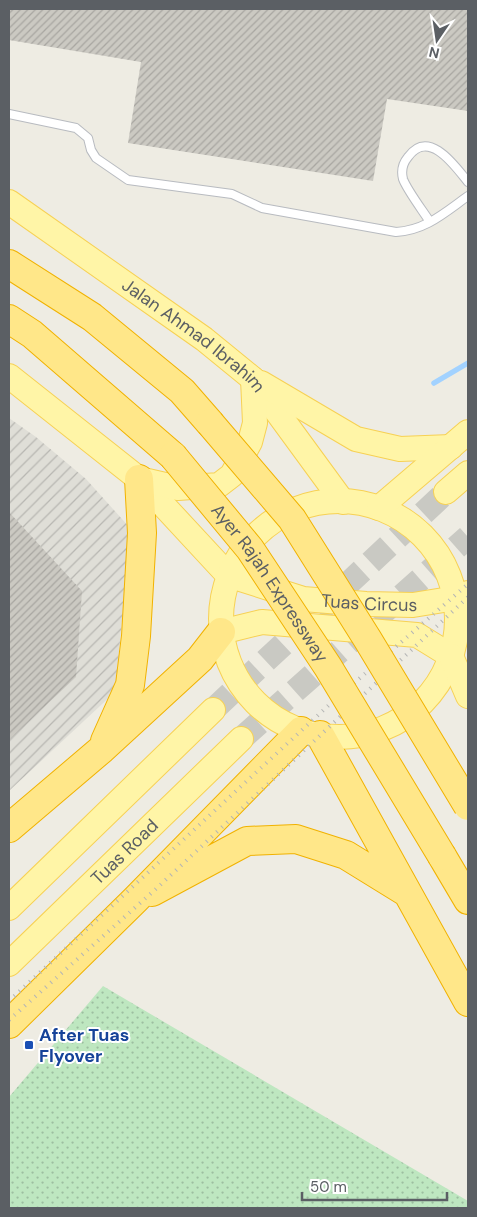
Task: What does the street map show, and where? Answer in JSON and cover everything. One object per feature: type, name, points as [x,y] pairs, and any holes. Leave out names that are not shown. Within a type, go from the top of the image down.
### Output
[{"type":"highway","points":[[9,264],[92,317],[182,391],[292,519],[368,640],[468,806]]},
{"type":"highway","name":"Ayer Rajah Expressway","points":[[9,319],[32,334],[173,456],[250,549],[328,667],[468,900]]},
{"type":"highway","points":[[102,749],[130,686],[136,636],[142,533],[139,479]]},
{"type":"highway","points":[[9,828],[102,749],[200,659],[221,632]]},
{"type":"highway","points":[[9,1024],[135,900],[310,733],[407,893],[468,1002]]},
{"type":"highway","points":[[135,900],[247,841],[296,839],[346,855],[407,893]]},
{"type":"main road","name":"Jalan Ahmad Ibrahim","points":[[9,202],[204,339],[254,379],[343,502]]},
{"type":"main road","points":[[9,376],[139,479],[228,575]]},
{"type":"main road","points":[[254,379],[356,439],[400,449],[460,440]]},
{"type":"main road","points":[[139,479],[178,488],[219,485],[232,475],[253,433],[255,423],[254,379]]},
{"type":"main road","points":[[379,508],[460,440]]},
{"type":"main road","points":[[446,492],[468,473]]},
{"type":"main road","points":[[328,501],[343,502],[361,503],[379,508],[401,518],[421,534],[437,553],[462,596],[451,656],[440,681],[422,703],[400,720],[375,731],[347,737],[310,733],[271,716],[246,693],[229,664],[221,632],[221,607],[228,575],[241,552],[258,532],[279,516],[303,506],[328,501]]},
{"type":"main road","name":"Tuas Circus","points":[[228,575],[303,599],[366,604],[412,605],[462,596]]},
{"type":"main road","name":"Tuas Circus","points":[[221,632],[262,622],[417,635],[451,656]]},
{"type":"main road","points":[[451,656],[468,696]]},
{"type":"main road","points":[[9,908],[213,710]]},
{"type":"main road","name":"Tuas Road","points":[[9,964],[241,739]]},
{"type":"lane","points":[[9,114],[76,128],[88,138],[91,150],[96,158],[128,180],[232,194],[262,208],[396,232],[411,231],[430,222],[468,196]]},
{"type":"lane","points":[[430,222],[404,180],[402,171],[404,162],[410,153],[425,147],[434,148],[446,155],[468,182]]},
{"type":"shaded area","points":[[9,418],[36,437],[86,479],[131,529],[115,692],[9,791]]},
{"type":"green space","points":[[103,986],[468,1201],[468,1208],[9,1208],[9,1097]]},
{"type":"building","points":[[9,9],[468,9],[468,111],[387,99],[373,181],[128,143],[141,62],[9,40]]},
{"type":"building","points":[[9,512],[82,591],[76,677],[9,740]]},
{"type":"waterway","points":[[434,383],[468,363]]},
{"type":"tunnel","points":[[213,710],[446,492]]},
{"type":"tunnel","points":[[241,739],[468,537]]},
{"type":"railway","points":[[9,1001],[329,705],[468,584]]},
{"type":"railway","points":[[9,1020],[157,888],[468,597]]},
{"type":"place","name":"After Tuas Flyover","points":[[29,1045]]}]
